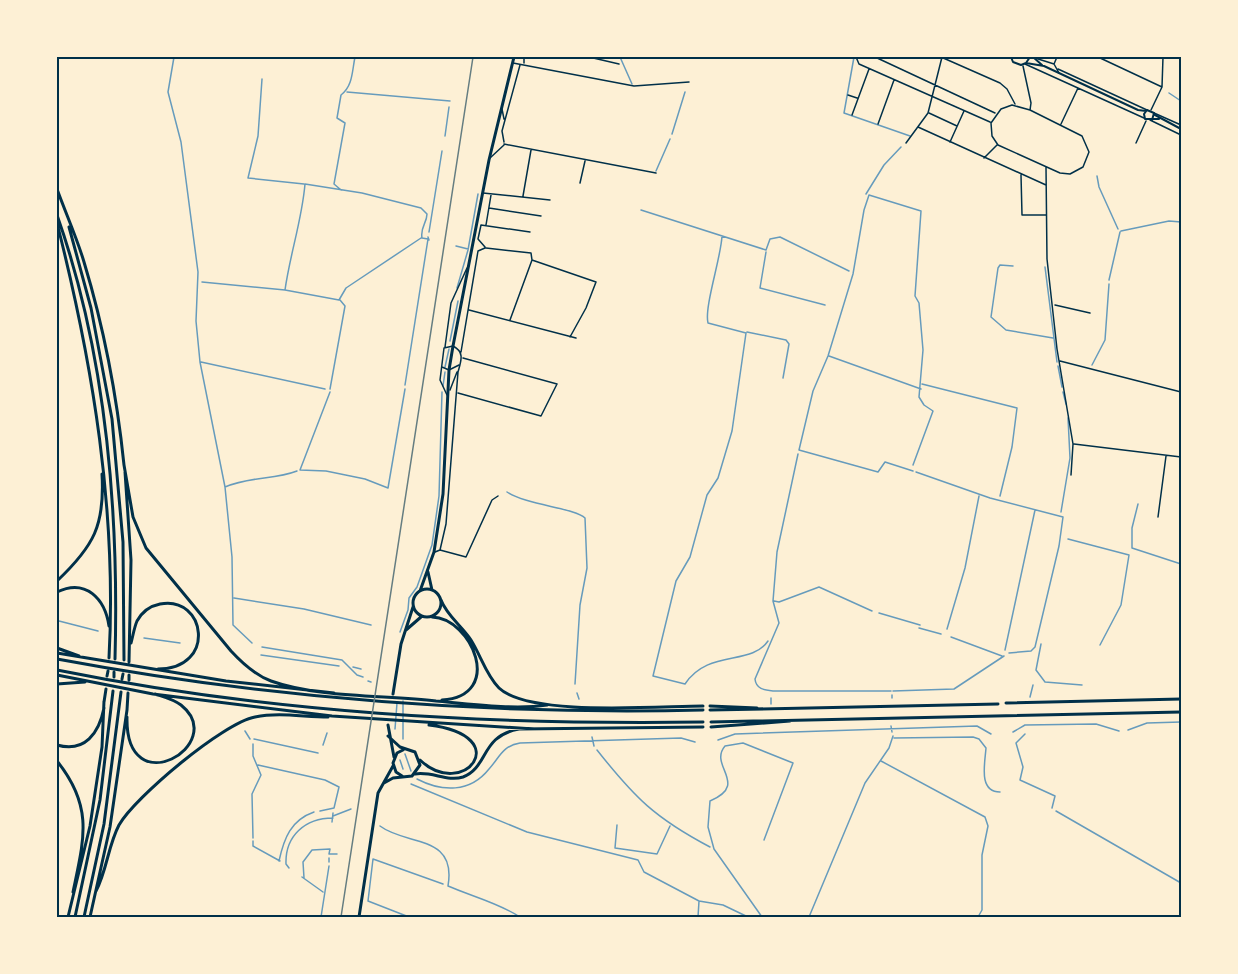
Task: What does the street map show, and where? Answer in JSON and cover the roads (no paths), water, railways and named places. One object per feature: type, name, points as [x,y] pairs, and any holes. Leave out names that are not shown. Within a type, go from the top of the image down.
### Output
[{"type":"highway","points":[[393,694],[414,597],[420,591],[434,552],[443,494],[453,346],[494,133],[514,57]]},
{"type":"highway","points":[[57,189],[68,222],[99,345],[117,457],[124,554],[123,660]]},
{"type":"highway","points":[[57,215],[84,317],[104,421],[115,534],[115,659]]},
{"type":"highway","points":[[68,222],[84,260],[97,308],[119,418],[130,560],[129,662]]},
{"type":"highway","points":[[57,223],[76,299],[103,463],[109,532],[109,658]]},
{"type":"highway","points":[[57,581],[84,554],[99,526],[103,503],[103,463]]},
{"type":"highway","points":[[124,465],[133,517],[146,548],[231,651],[253,672],[273,682],[339,693]]},
{"type":"highway","points":[[428,570],[432,590],[441,600],[448,614],[468,635],[499,688],[520,700],[547,705]]},
{"type":"highway","points":[[57,592],[77,587],[95,595],[104,606],[110,635]]},
{"type":"highway","points":[[420,591],[432,590]]},
{"type":"highway","points":[[432,617],[438,612],[441,600]]},
{"type":"highway","points":[[130,648],[136,624],[149,609],[161,604],[173,604],[190,614],[199,634],[193,655],[178,667],[148,669]]},
{"type":"highway","points":[[413,607],[422,616],[444,618],[459,631],[470,646],[478,669],[477,681],[469,693],[459,698],[438,701]]},
{"type":"highway","points":[[405,632],[422,616]]},
{"type":"highway","points":[[57,648],[83,658]]},
{"type":"highway","points":[[57,653],[226,681],[362,695],[438,701],[703,708],[518,711],[413,705],[237,688],[57,659]]},
{"type":"highway","points":[[57,670],[228,698],[360,712],[549,722],[703,722]]},
{"type":"highway","points":[[107,676],[108,671]]},
{"type":"highway","points":[[114,672],[114,677]]},
{"type":"highway","points":[[122,679],[123,674]]},
{"type":"highway","points":[[57,675],[153,694],[359,719],[534,729],[703,727]]},
{"type":"highway","points":[[129,675],[129,680]]},
{"type":"highway","points":[[57,684],[87,682]]},
{"type":"highway","points":[[57,745],[73,747],[91,739],[99,727],[106,689]]},
{"type":"highway","points":[[75,917],[100,800],[113,691]]},
{"type":"highway","points":[[84,917],[106,815],[121,692]]},
{"type":"highway","points":[[90,917],[116,790],[128,693]]},
{"type":"highway","points":[[127,710],[128,734],[138,754],[158,763],[177,758],[191,742],[191,721],[179,703],[153,694]]},
{"type":"highway","points":[[1006,704],[1181,699]]},
{"type":"highway","points":[[68,917],[90,826],[102,747],[104,701]]},
{"type":"highway","points":[[710,708],[998,704]]},
{"type":"highway","points":[[390,712],[391,707]]},
{"type":"highway","points":[[711,722],[1181,712]]},
{"type":"highway","points":[[96,891],[115,834],[126,815],[213,737],[236,723],[256,716],[332,716]]},
{"type":"highway","points":[[711,727],[791,721]]},
{"type":"highway","points":[[388,736],[394,744],[415,752],[420,760],[432,769],[457,774],[466,770],[475,757],[474,746],[463,733],[424,724]]},
{"type":"highway","points":[[359,917],[378,793],[393,766],[394,757],[388,736],[388,725]]},
{"type":"highway","points":[[382,783],[430,772],[451,778],[462,777],[477,766],[499,735],[511,731],[534,729]]},
{"type":"highway","points":[[394,757],[405,749]]},
{"type":"highway","points":[[416,774],[420,760]]},
{"type":"highway","points":[[57,761],[78,792],[84,817],[83,843],[70,908]]},
{"type":"highway","points":[[393,766],[402,777]]},
{"type":"street","points":[[524,57],[524,64]]},
{"type":"street","points":[[588,57],[620,64]]},
{"type":"street","points":[[856,57],[858,63],[991,123]]},
{"type":"street","points":[[875,57],[996,113]]},
{"type":"street","points":[[906,143],[928,113],[941,57],[1000,83],[1007,89],[1016,105]]},
{"type":"street","points":[[1011,57],[1015,64],[1044,66],[1048,64]]},
{"type":"street","points":[[1025,64],[1032,57]]},
{"type":"street","points":[[1032,57],[1048,64],[1054,64]]},
{"type":"street","points":[[1032,57],[1059,74],[1138,110],[1151,112],[1159,119],[1181,129]]},
{"type":"street","points":[[1054,64],[1057,57]]},
{"type":"street","points":[[1098,57],[1162,87]]},
{"type":"street","points":[[1136,143],[1162,87],[1162,57]]},
{"type":"street","points":[[512,63],[634,86],[689,82]]},
{"type":"street","points":[[489,160],[504,144],[505,120],[520,64]]},
{"type":"street","points":[[1025,64],[1181,135]]},
{"type":"street","points":[[1025,64],[1030,110]]},
{"type":"street","points":[[1054,64],[1058,69],[1181,125]]},
{"type":"street","points":[[852,115],[869,68]]},
{"type":"street","points":[[1058,69],[1059,74]]},
{"type":"street","points":[[878,124],[894,80]]},
{"type":"street","points":[[1061,124],[1078,87]]},
{"type":"street","points":[[1092,93],[1094,89]]},
{"type":"street","points":[[848,95],[858,98]]},
{"type":"street","points":[[502,104],[505,120]]},
{"type":"street","points":[[1016,105],[1030,110],[1082,136],[1088,147],[1088,158],[1083,167],[1070,174],[1060,173],[998,144],[991,131],[991,123],[996,113],[1007,106],[1016,105]]},
{"type":"street","points":[[1138,110],[1147,119],[1159,119]]},
{"type":"street","points":[[950,142],[964,111]]},
{"type":"street","points":[[1147,119],[1151,112]]},
{"type":"street","points":[[928,113],[957,126]]},
{"type":"street","points":[[918,127],[1046,184]]},
{"type":"street","points":[[494,133],[503,137]]},
{"type":"street","points":[[504,144],[656,173]]},
{"type":"street","points":[[984,158],[998,144]]},
{"type":"street","points":[[523,196],[531,150]]},
{"type":"street","points":[[580,183],[585,160]]},
{"type":"street","points":[[1046,167],[1047,259],[1059,361],[1073,444],[1071,475]]},
{"type":"street","points":[[1021,174],[1022,215],[1047,215]]},
{"type":"street","points":[[482,193],[550,200]]},
{"type":"street","points":[[486,226],[491,195]]},
{"type":"street","points":[[489,208],[541,216]]},
{"type":"street","points":[[486,248],[478,239],[476,231],[481,225],[530,232]]},
{"type":"street","points":[[448,396],[462,358],[461,352],[478,251],[486,248],[531,253],[532,260],[510,321]]},
{"type":"street","points":[[470,256],[477,258]]},
{"type":"street","points":[[532,260],[597,282],[570,337]]},
{"type":"street","points":[[448,396],[440,380],[441,366],[451,303],[468,265]]},
{"type":"street","points":[[1054,305],[1090,313]]},
{"type":"street","points":[[469,310],[576,339]]},
{"type":"street","points":[[444,348],[453,346],[461,352]]},
{"type":"street","points":[[457,392],[541,416],[557,384],[462,358]]},
{"type":"street","points":[[1059,361],[1181,392]]},
{"type":"street","points":[[452,370],[460,364]]},
{"type":"street","points":[[441,366],[458,372]]},
{"type":"street","points":[[441,550],[447,524],[458,372]]},
{"type":"street","points":[[1073,444],[1181,457]]},
{"type":"street","points":[[1158,517],[1166,456]]},
{"type":"street","points":[[434,552],[441,550],[466,557],[492,500],[498,496]]},
{"type":"waterway","points":[[174,57],[168,92],[181,142],[198,272],[196,321],[200,362],[225,487],[232,557],[233,625],[252,643]]},
{"type":"waterway","points":[[341,190],[334,184],[345,123],[337,118],[341,95],[350,83],[355,57]]},
{"type":"waterway","points":[[620,57],[632,84]]},
{"type":"waterway","points":[[854,57],[844,113],[910,136]]},
{"type":"waterway","points":[[262,79],[258,136],[248,178],[304,184]]},
{"type":"waterway","points":[[347,92],[450,101]]},
{"type":"waterway","points":[[672,134],[685,92]]},
{"type":"waterway","points":[[1169,93],[1181,101]]},
{"type":"waterway","points":[[445,136],[449,107]]},
{"type":"waterway","points":[[656,171],[670,139]]},
{"type":"waterway","points":[[866,194],[884,165],[901,147]]},
{"type":"waterway","points":[[429,232],[442,151]]},
{"type":"waterway","points":[[1097,176],[1099,187],[1118,229]]},
{"type":"waterway","points":[[202,282],[285,290],[305,184],[362,193],[421,208],[427,214],[422,238],[428,239],[405,385]]},
{"type":"waterway","points":[[457,288],[468,250],[478,194]]},
{"type":"waterway","points":[[913,465],[933,411],[924,405],[919,397],[923,350],[919,303],[915,296],[921,211],[869,195],[864,210],[853,274],[828,356],[813,391],[799,450],[878,472],[885,462],[913,471]]},
{"type":"waterway","points":[[641,210],[766,250],[770,239],[780,237],[849,271]]},
{"type":"waterway","points":[[1121,231],[1169,221],[1181,222]]},
{"type":"waterway","points":[[1109,280],[1120,232]]},
{"type":"waterway","points":[[722,236],[707,316],[708,323],[746,333],[732,431],[718,478],[707,495],[690,557],[676,581],[653,676],[685,684],[694,673],[705,666],[751,653],[760,649],[768,641]]},
{"type":"waterway","points":[[285,290],[339,300],[346,288],[421,238]]},
{"type":"waterway","points":[[456,246],[468,249]]},
{"type":"waterway","points":[[766,252],[760,288],[825,305]]},
{"type":"waterway","points":[[1013,266],[1000,265],[998,268],[991,317],[1006,330],[1053,338]]},
{"type":"waterway","points":[[1045,267],[1057,362]]},
{"type":"waterway","points":[[1092,365],[1105,340],[1109,284]]},
{"type":"waterway","points":[[330,389],[345,306],[340,300]]},
{"type":"waterway","points":[[450,341],[458,301]]},
{"type":"waterway","points":[[747,332],[786,340],[789,344],[783,378]]},
{"type":"waterway","points":[[445,367],[449,349]]},
{"type":"waterway","points":[[829,356],[921,389]]},
{"type":"waterway","points":[[201,362],[325,389]]},
{"type":"waterway","points":[[1058,366],[1062,387]]},
{"type":"waterway","points":[[443,386],[445,372]]},
{"type":"waterway","points":[[922,384],[1017,408],[1012,447],[1000,496]]},
{"type":"waterway","points":[[330,392],[300,470],[326,471],[365,479],[388,488],[405,389]]},
{"type":"waterway","points":[[400,632],[408,610],[409,598],[417,587],[432,545],[439,496],[442,392]]},
{"type":"waterway","points":[[1063,392],[1066,404]]},
{"type":"waterway","points":[[1061,512],[1070,458],[1068,418]]},
{"type":"waterway","points":[[798,454],[777,552],[773,601],[779,623],[755,679],[757,685],[773,691],[891,691]]},
{"type":"waterway","points":[[225,487],[297,471]]},
{"type":"waterway","points":[[916,472],[990,498],[1063,517],[1059,546],[1035,647],[1031,651],[1009,653]]},
{"type":"waterway","points":[[507,492],[585,518],[587,568],[580,605],[575,684]]},
{"type":"waterway","points":[[947,629],[965,568],[979,496]]},
{"type":"waterway","points":[[1138,504],[1132,528],[1132,548],[1181,564]]},
{"type":"waterway","points":[[1005,650],[1035,510]]},
{"type":"waterway","points":[[1068,539],[1129,555],[1121,605],[1100,645]]},
{"type":"waterway","points":[[774,601],[779,602],[819,587],[872,611]]},
{"type":"waterway","points":[[234,598],[304,609],[371,625]]},
{"type":"waterway","points":[[879,613],[920,625]]},
{"type":"waterway","points":[[59,621],[98,631]]},
{"type":"waterway","points":[[919,628],[941,634]]},
{"type":"waterway","points":[[951,637],[1002,656]]},
{"type":"waterway","points":[[144,638],[180,643]]},
{"type":"waterway","points":[[1041,644],[1036,670],[1045,682],[1082,685]]},
{"type":"waterway","points":[[262,647],[342,660],[357,675],[363,677]]},
{"type":"waterway","points":[[261,655],[339,666]]},
{"type":"waterway","points":[[893,691],[954,689],[1004,656]]},
{"type":"waterway","points":[[353,667],[361,669]]},
{"type":"waterway","points":[[1030,697],[1033,685]]},
{"type":"waterway","points":[[577,693],[579,699]]},
{"type":"waterway","points":[[771,698],[771,704]]},
{"type":"waterway","points":[[403,701],[403,739]]},
{"type":"waterway","points":[[395,729],[397,703]]},
{"type":"waterway","points":[[1128,730],[1147,723],[1181,722]]},
{"type":"waterway","points":[[1013,732],[1025,725],[1096,724],[1119,731]]},
{"type":"waterway","points":[[891,726],[892,732]]},
{"type":"waterway","points":[[718,740],[735,734],[977,726],[991,734]]},
{"type":"waterway","points":[[245,731],[250,739]]},
{"type":"waterway","points":[[323,745],[327,733]]},
{"type":"waterway","points":[[1025,734],[1016,743],[1023,767],[1020,780],[1055,796],[1052,808]]},
{"type":"waterway","points":[[809,917],[865,783],[889,748],[893,736]]},
{"type":"waterway","points":[[592,737],[594,746]]},
{"type":"waterway","points":[[894,738],[973,737],[979,739],[986,748],[984,769],[986,782],[993,791],[1000,792]]},
{"type":"waterway","points":[[417,779],[446,788],[473,783],[489,769],[505,749],[520,743],[681,738],[695,742]]},
{"type":"waterway","points":[[254,739],[318,753]]},
{"type":"waterway","points":[[762,917],[714,849],[708,827],[710,801],[721,795],[727,788],[728,781],[721,761],[721,753],[725,746],[743,743],[793,763],[764,840]]},
{"type":"waterway","points":[[253,744],[253,756],[261,775],[252,794],[253,838]]},
{"type":"waterway","points":[[597,750],[647,806],[674,826],[710,847]]},
{"type":"waterway","points":[[405,754],[411,771]]},
{"type":"waterway","points":[[400,760],[403,769]]},
{"type":"waterway","points":[[881,761],[985,817],[988,826],[982,855],[982,910],[978,917]]},
{"type":"waterway","points":[[258,765],[325,780],[339,787],[334,808],[320,811]]},
{"type":"waterway","points":[[411,784],[527,832],[638,860],[644,872],[699,901],[698,917]]},
{"type":"waterway","points":[[333,816],[351,809]]},
{"type":"waterway","points":[[1056,811],[1181,883]]},
{"type":"waterway","points":[[279,861],[283,845],[294,825],[306,815],[314,812]]},
{"type":"waterway","points":[[332,822],[333,813]]},
{"type":"waterway","points":[[289,868],[286,864],[289,845],[299,830],[314,821],[333,818]]},
{"type":"waterway","points":[[617,825],[615,848],[657,854],[670,826]]},
{"type":"waterway","points":[[380,826],[437,849],[445,858],[449,869],[448,886],[520,917]]},
{"type":"waterway","points":[[253,841],[253,846],[280,861]]},
{"type":"waterway","points":[[304,878],[303,862],[312,850],[330,849],[329,854],[337,854]]},
{"type":"waterway","points":[[409,917],[368,901],[373,859],[443,884]]},
{"type":"waterway","points":[[321,917],[329,866]]},
{"type":"waterway","points":[[302,877],[323,892]]},
{"type":"waterway","points":[[699,901],[723,905],[748,917]]},
{"type":"waterway","points":[[535,917],[548,917]]},
{"type":"railway","points":[[341,917],[473,57]]}]
